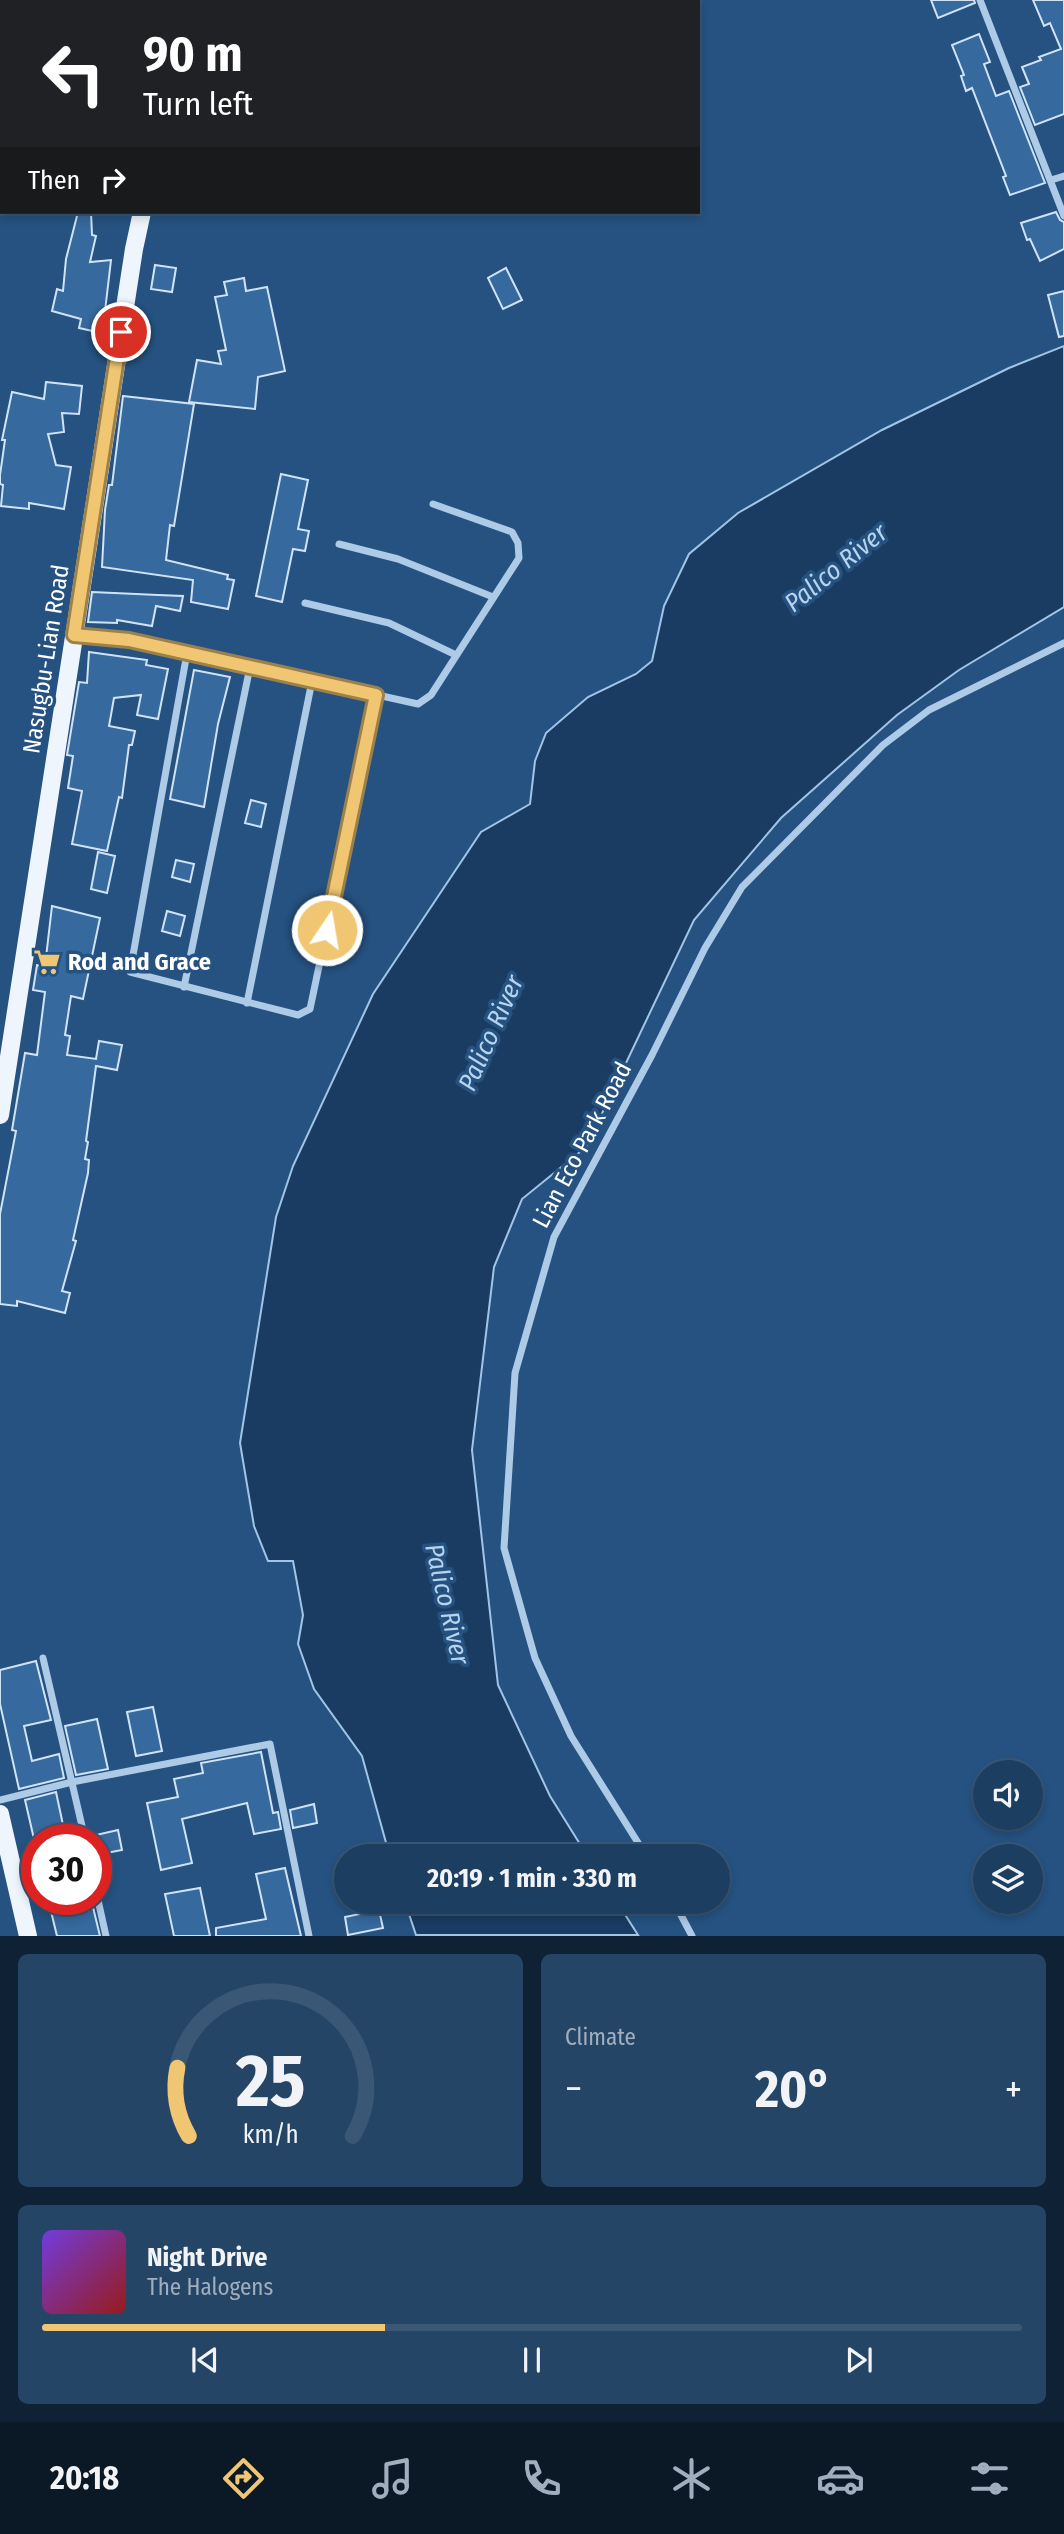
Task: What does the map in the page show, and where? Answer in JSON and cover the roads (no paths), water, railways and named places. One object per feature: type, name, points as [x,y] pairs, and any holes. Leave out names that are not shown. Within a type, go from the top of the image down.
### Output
[{"type":"main road","name":"Nasugbu-Lian Road","points":[[0,1115],[142,214]]},
{"type":"main road","points":[[0,1814],[28,1936]]},
{"type":"street","points":[[980,0],[1064,216]]},
{"type":"street","points":[[1051,180],[1064,176]]},
{"type":"street","points":[[74,635],[129,640],[418,704],[431,695],[519,558],[518,543],[512,532],[433,504]]},
{"type":"street","points":[[339,544],[398,559],[494,597]]},
{"type":"street","points":[[305,603],[389,623],[456,655]]},
{"type":"street","name":"Lian Eco Park Road","points":[[639,1844],[571,1736],[540,1669],[504,1548],[515,1373],[554,1237],[652,1055],[705,948],[742,887],[826,800],[892,738],[929,710],[1064,643]]},
{"type":"street","points":[[187,653],[130,972],[298,1015],[310,1009],[376,695]]},
{"type":"street","points":[[184,987],[250,667]]},
{"type":"street","points":[[247,1003],[312,681]]},
{"type":"street","points":[[43,1658],[82,1824]]},
{"type":"street","points":[[0,1800],[72,1782],[270,1744],[309,1936]]},
{"type":"street","points":[[680,1914],[692,1936]]},
{"type":"street","points":[[101,1915],[106,1936]]},
{"type":"water","name":"Palico River","points":[[1064,346],[1064,607],[959,670],[897,715],[781,818],[694,920],[586,1147],[522,1199],[494,1267],[472,1450],[498,1685],[550,1796],[580,1844],[386,1844],[362,1756],[314,1689],[298,1644],[303,1615],[293,1561],[268,1561],[254,1526],[240,1443],[276,1217],[293,1166],[373,994],[481,832],[530,804],[535,761],[546,733],[588,697],[636,674],[652,661],[664,606],[689,554],[738,513],[882,430],[1009,368]]},
{"type":"water","points":[[409,1914],[625,1914],[638,1935],[416,1935]]},
{"type":"place","name":"Rod and Grace","points":[[47,962]]}]
